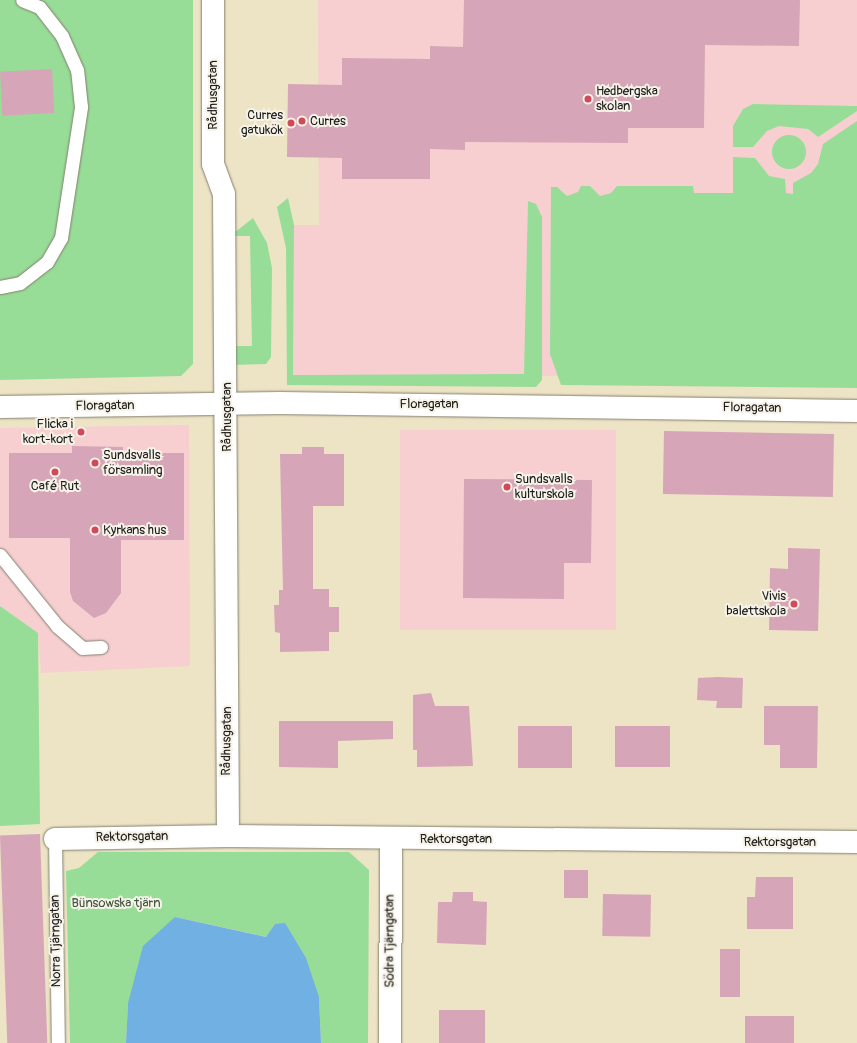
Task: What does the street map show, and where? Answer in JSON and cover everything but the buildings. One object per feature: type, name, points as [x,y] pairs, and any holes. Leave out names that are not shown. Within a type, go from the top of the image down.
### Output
[{"type":"street","name":"Rådhusgatan","points":[[213,0],[214,164],[224,194],[227,404],[228,836]]},
{"type":"street","name":"Floragatan","points":[[0,407],[227,404],[638,406],[857,411]]},
{"type":"street","name":"Rektorsgatan","points":[[55,839],[228,836],[390,840],[857,842]]},
{"type":"street","name":"Södra Tjärngatan","points":[[390,840],[390,1043]]},
{"type":"lane","points":[[0,287],[20,283],[47,262],[61,238],[81,107],[77,70],[62,36],[39,7],[22,0]]},
{"type":"lane","points":[[0,555],[57,626],[82,648],[101,647]]},
{"type":"lane","name":"Norra Tjärngatan","points":[[55,839],[58,1043]]},
{"type":"shaded area","name":"Hedbergska skolan","points":[[318,0],[857,0],[857,377],[293,375],[294,225],[319,225]]},
{"type":"shaded area","points":[[189,425],[190,666],[41,673],[38,633],[0,606],[0,428]]},
{"type":"shaded area","name":"Sundsvalls kulturskola","points":[[400,430],[616,430],[616,630],[400,630]]},
{"type":"green space","points":[[0,0],[193,0],[193,364],[181,376],[0,380]]},
{"type":"green space","points":[[753,104],[857,106],[857,111],[818,137],[808,129],[779,126],[767,131],[753,147],[733,147],[733,126],[743,109]]},
{"type":"green space","points":[[857,121],[857,388],[561,385],[550,354],[551,187],[557,187],[567,196],[578,192],[581,186],[590,186],[600,196],[611,193],[617,186],[693,186],[694,193],[733,193],[733,157],[755,158],[769,176],[785,179],[786,193],[793,194],[793,183],[811,173],[818,164],[823,144]]},
{"type":"green space","points":[[786,135],[792,135],[796,136],[803,142],[806,152],[805,159],[799,166],[792,169],[786,169],[782,168],[775,162],[772,155],[772,149],[773,145],[779,138]]},
{"type":"green space","points":[[288,198],[294,225],[293,375],[524,374],[528,201],[536,204],[542,217],[542,380],[536,387],[287,385],[286,248],[277,207]]},
{"type":"green space","points":[[253,218],[267,243],[272,268],[271,357],[266,364],[233,365],[232,346],[252,346],[250,236],[230,236]]},
{"type":"green space","points":[[0,606],[38,633],[40,824],[0,826]]},
{"type":"green space","name":"Bünsowska tjärn","points":[[98,852],[349,852],[369,870],[368,1043],[321,1043],[319,997],[275,924],[267,937],[175,917],[128,1003],[126,1043],[70,1043],[66,871],[79,868]]},
{"type":"water","name":"Bünsowska tjärn","points":[[175,917],[266,937],[275,924],[285,923],[306,958],[319,997],[321,1043],[126,1043],[128,1003],[143,946]]},
{"type":"place","name":"Hedbergska skolan","points":[[588,99]]},
{"type":"place","name":"Curres","points":[[302,121]]},
{"type":"place","name":"Curres gatukök","points":[[291,123]]},
{"type":"place","name":"Flicka i kort-kort","points":[[81,432]]},
{"type":"place","name":"Sundsvalls församling","points":[[95,463]]},
{"type":"place","name":"Café Rut","points":[[55,472]]},
{"type":"place","name":"Sundsvalls kulturskola","points":[[507,487]]},
{"type":"place","name":"Kyrkans hus","points":[[95,530]]},
{"type":"place","name":"Vivis balettskola","points":[[794,604]]}]
